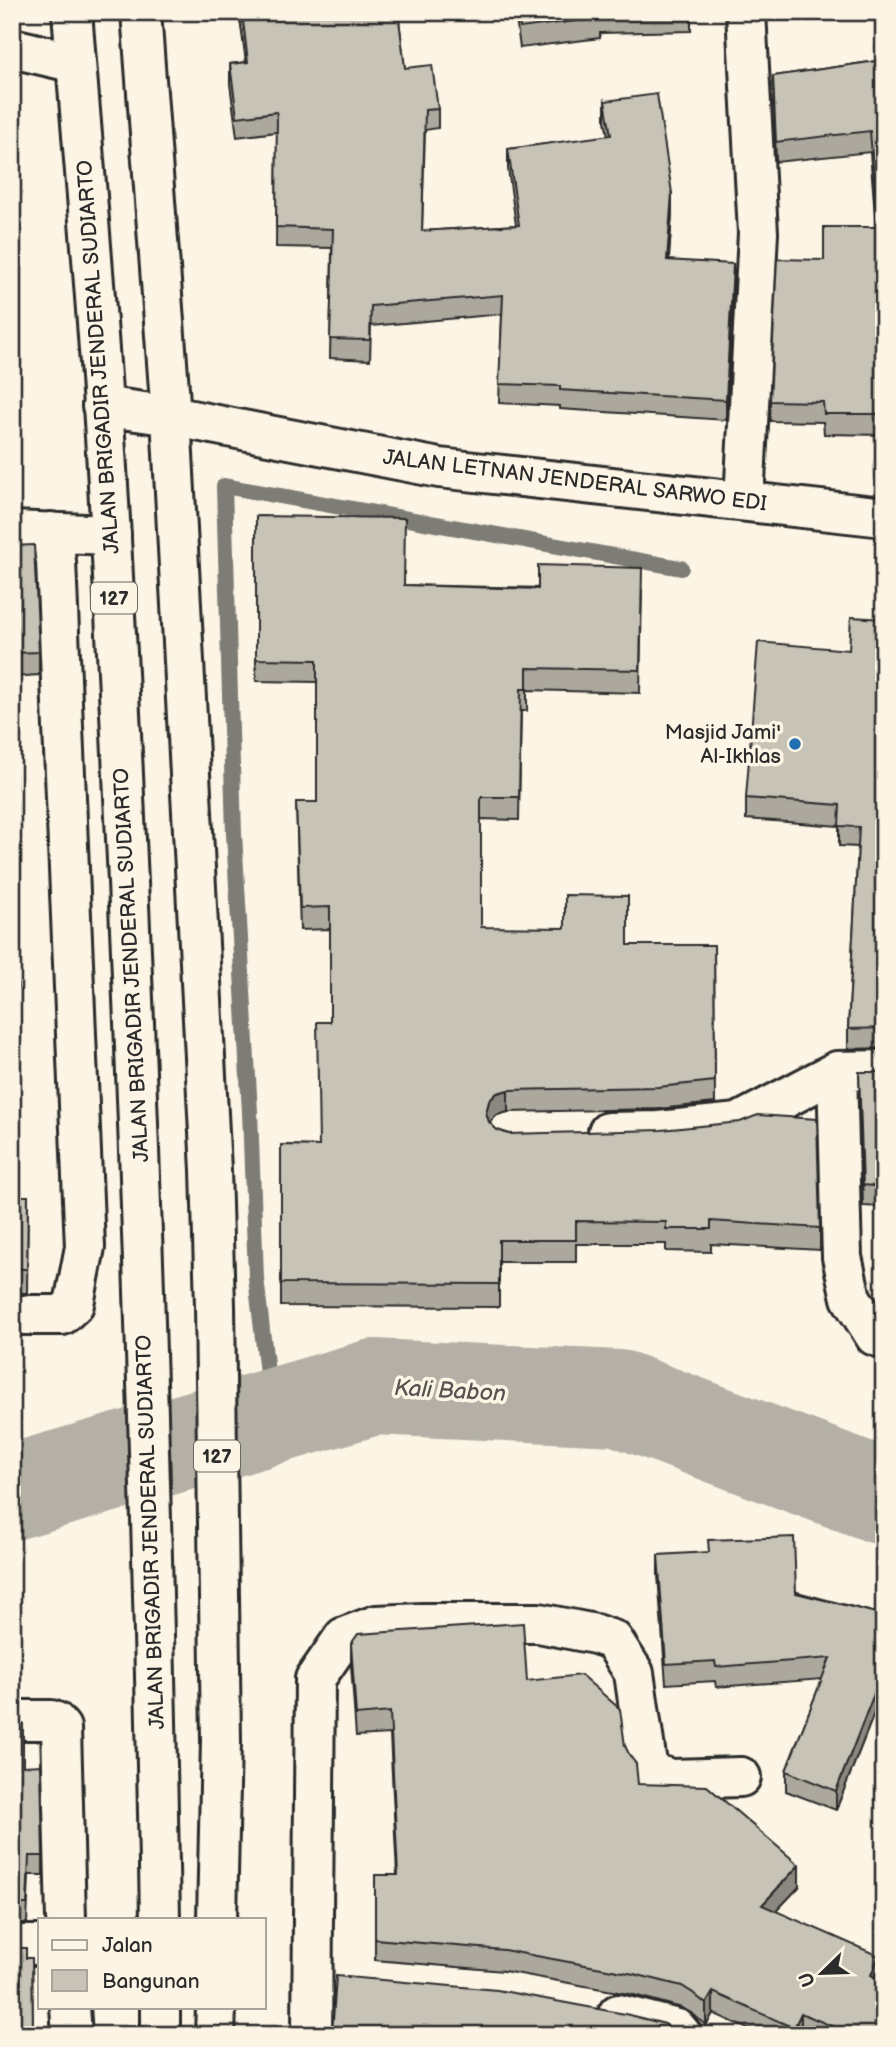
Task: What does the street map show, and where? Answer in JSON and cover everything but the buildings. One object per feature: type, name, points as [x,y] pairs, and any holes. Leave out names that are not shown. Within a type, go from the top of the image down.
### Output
[{"type":"main road","name":"JALAN BRIGADIR JENDERAL SUDIARTO","points":[[72,12],[111,535],[140,1185],[160,1918]]},
{"type":"main road","name":"127","points":[[141,12],[171,416],[211,1170],[221,1741],[217,1918]]},
{"type":"main road","points":[[744,501],[758,233],[746,12]]},
{"type":"main road","points":[[12,48],[76,62]]},
{"type":"main road","name":"JALAN LETNAN JENDERAL SARWO EDI","points":[[102,406],[171,416],[439,468],[884,517]]},
{"type":"main road","points":[[12,531],[111,535]]},
{"type":"main road","points":[[12,1315],[62,1315],[74,1304],[86,1247],[56,561],[51,531]]},
{"type":"main road","points":[[579,1132],[659,1130],[738,1123],[837,1072],[884,1070]]},
{"type":"main road","points":[[837,1072],[842,1256],[851,1298],[875,1336],[884,1339]]},
{"type":"main road","points":[[312,2035],[315,1679],[344,1637],[376,1625],[423,1623],[539,1623],[595,1634],[612,1640],[634,1673],[647,1764],[655,1774],[671,1779],[741,1777]]},
{"type":"main road","points":[[12,1720],[51,1720],[57,1722],[61,1728],[66,1918]]},
{"type":"main road","points":[[12,1945],[38,1945]]},
{"type":"main road","points":[[313,1977],[350,1980]]},
{"type":"main road","points":[[70,2008],[72,2035]]},
{"type":"main road","points":[[160,2008],[160,2035]]},
{"type":"main road","points":[[215,2035],[216,2008]]},
{"type":"main road","points":[[591,2010],[656,2023],[677,2029],[682,2035]]},
{"type":"waterway","points":[[272,1416],[256,1278],[250,1112],[234,834],[224,486],[681,568]]},
{"type":"waterway","name":"Kali Babon","points":[[12,1492],[374,1387],[619,1398],[884,1497]]},
{"type":"place","name":"Masjid Jami' Al-Ikhlas","points":[[795,744]]}]
